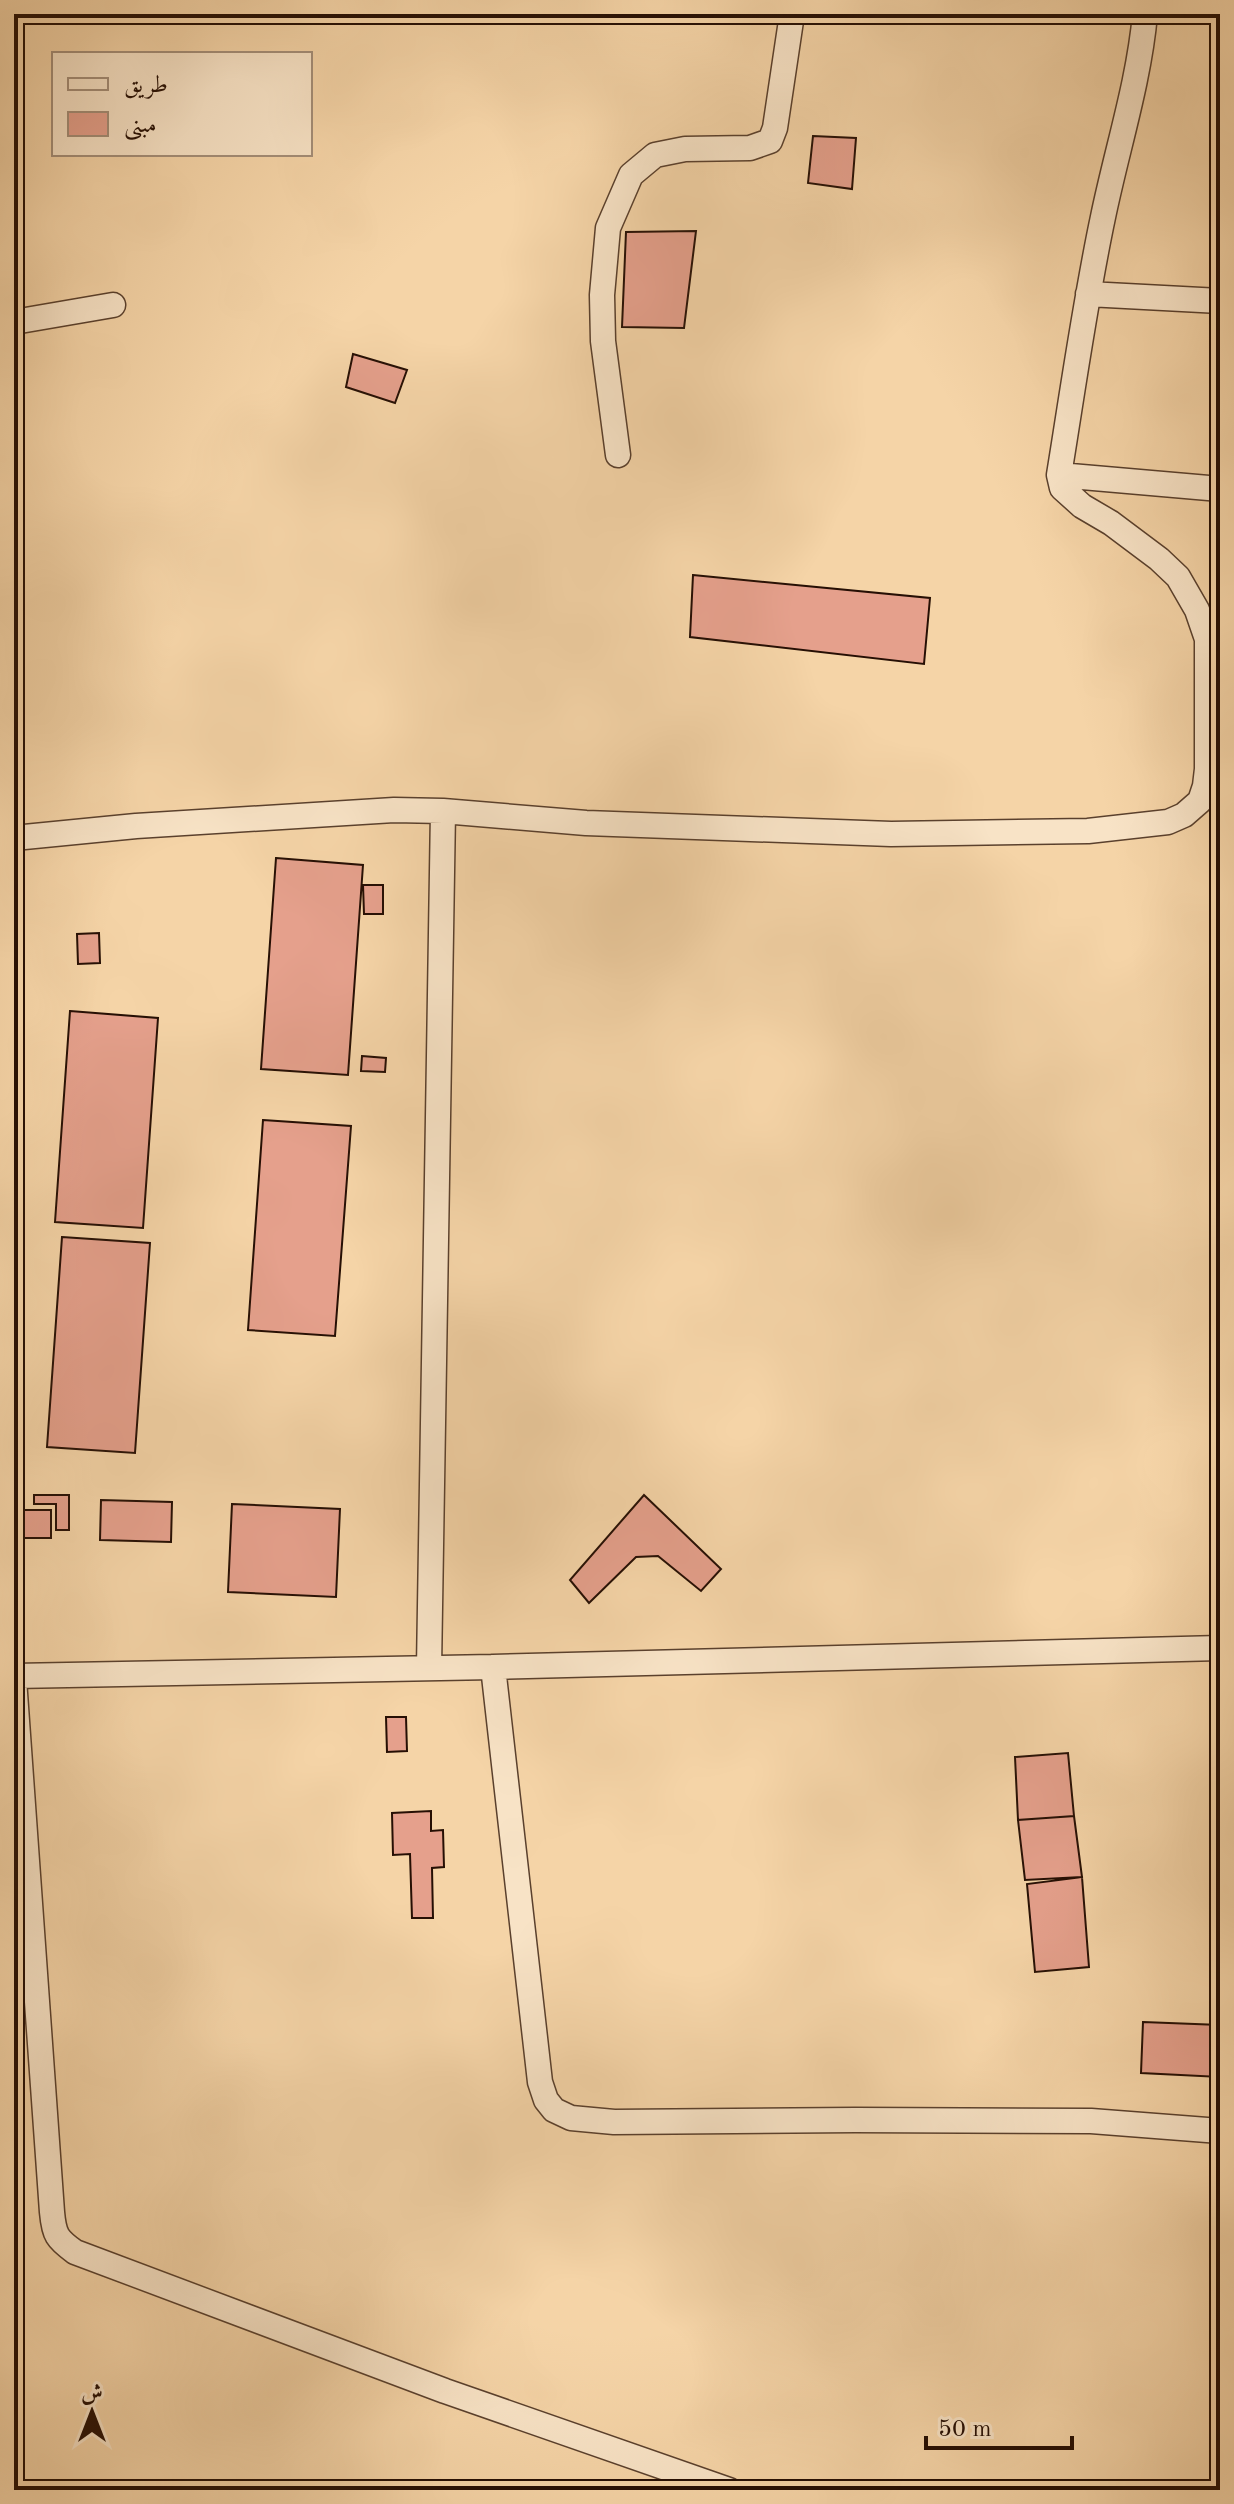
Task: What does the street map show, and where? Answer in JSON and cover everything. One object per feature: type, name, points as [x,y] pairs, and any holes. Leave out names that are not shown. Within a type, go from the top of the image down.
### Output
[{"type":"street","points":[[14,838],[166,824],[394,810],[586,823],[891,834],[1088,831],[1168,822],[1184,815],[1200,801],[1207,769],[1207,639],[1197,610],[1178,577],[1111,523],[1082,506],[1062,488],[1059,475],[1088,294],[1142,48],[1145,14]]},
{"type":"street","points":[[618,455],[603,341],[602,295],[608,228],[616,205],[631,175],[655,155],[685,149],[750,148],[770,141],[775,128],[783,16]]},
{"type":"street","points":[[1088,294],[1220,301]]},
{"type":"street","points":[[14,322],[113,305]]},
{"type":"street","points":[[1059,475],[1220,489]]},
{"type":"street","points":[[429,1668],[443,811]]},
{"type":"street","points":[[729,2490],[445,2391],[215,2306],[75,2252],[59,2241],[53,2229],[14,1677],[1220,1648]]},
{"type":"street","points":[[493,1667],[540,2082],[546,2100],[554,2110],[571,2118],[614,2122],[1091,2121],[1220,2131]]},
{"type":"building","points":[[813,136],[856,138],[852,189],[808,183]]},
{"type":"building","points":[[696,231],[684,328],[622,327],[626,232]]},
{"type":"building","points":[[353,354],[407,370],[395,403],[346,387]]},
{"type":"building","points":[[693,575],[930,598],[924,664],[690,637]]},
{"type":"building","points":[[276,858],[363,865],[348,1075],[261,1069]]},
{"type":"building","points":[[363,885],[383,885],[383,914],[364,914]]},
{"type":"building","points":[[99,933],[100,963],[78,964],[77,934]]},
{"type":"building","points":[[70,1011],[158,1018],[143,1228],[55,1222]]},
{"type":"building","points":[[362,1056],[386,1058],[385,1072],[361,1071]]},
{"type":"building","points":[[263,1120],[351,1126],[335,1336],[248,1330]]},
{"type":"building","points":[[62,1237],[150,1243],[135,1453],[47,1447]]},
{"type":"building","points":[[34,1495],[69,1495],[69,1530],[56,1530],[56,1504],[34,1504]]},
{"type":"building","points":[[644,1495],[721,1569],[701,1591],[658,1556],[636,1557],[589,1603],[570,1580]]},
{"type":"building","points":[[101,1500],[172,1502],[171,1542],[100,1540]]},
{"type":"building","points":[[232,1504],[340,1509],[336,1597],[228,1592]]},
{"type":"building","points":[[21,1510],[51,1510],[51,1538],[21,1538]]},
{"type":"building","points":[[386,1717],[406,1717],[407,1751],[387,1752]]},
{"type":"building","points":[[1068,1753],[1074,1816],[1018,1820],[1015,1757]]},
{"type":"building","points":[[431,1811],[431,1831],[443,1830],[444,1867],[432,1868],[433,1918],[412,1918],[410,1854],[393,1855],[392,1813]]},
{"type":"building","points":[[1074,1816],[1082,1877],[1025,1880],[1018,1820]]},
{"type":"building","points":[[1082,1877],[1089,1967],[1035,1972],[1027,1884]]},
{"type":"building","points":[[1143,2022],[1220,2025],[1220,2077],[1141,2073]]}]
